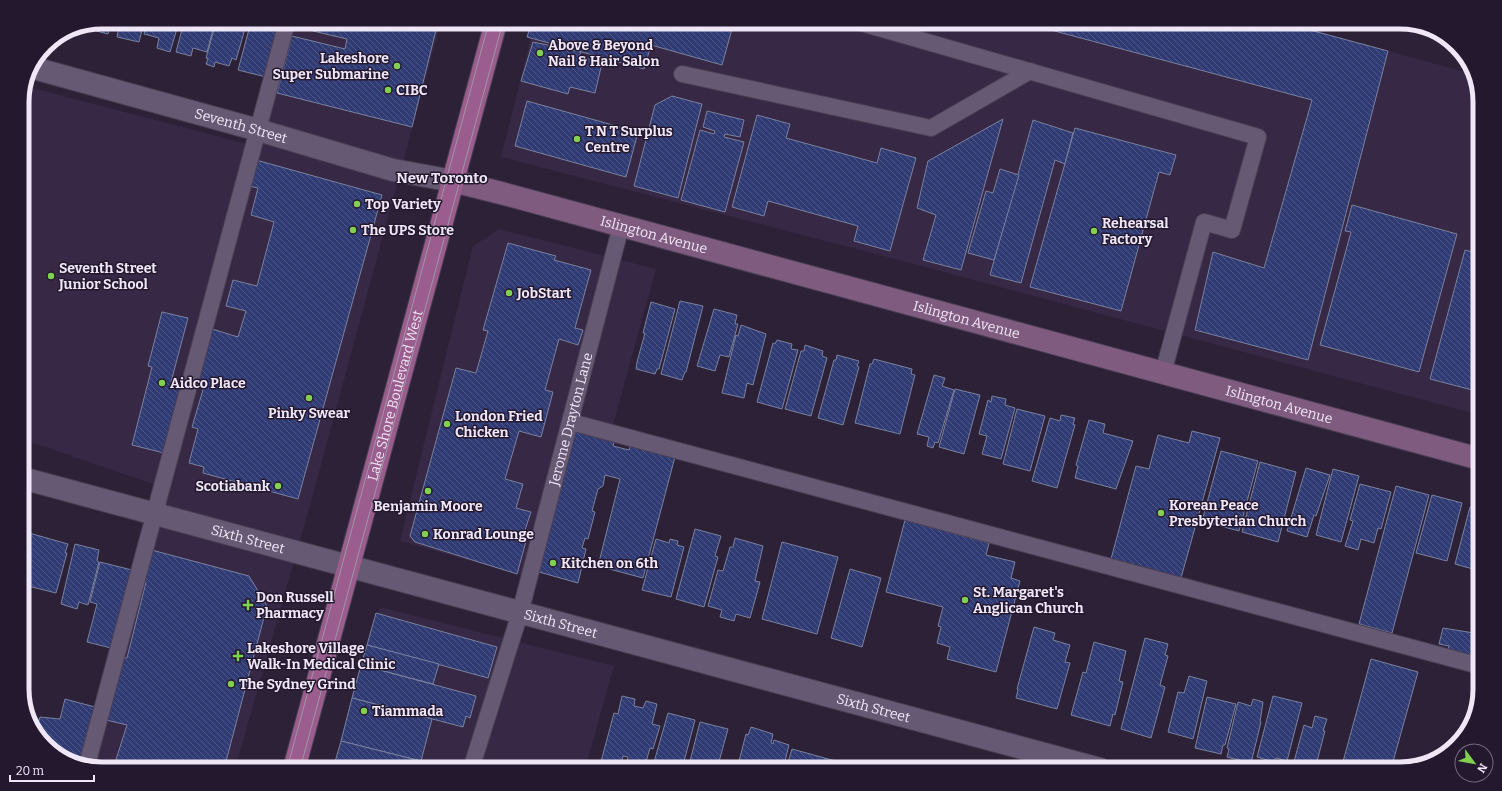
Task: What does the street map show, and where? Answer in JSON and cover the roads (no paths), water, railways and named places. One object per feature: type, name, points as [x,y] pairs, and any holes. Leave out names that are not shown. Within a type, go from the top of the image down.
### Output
[{"type":"main road","name":"Lake Shore Boulevard West","points":[[296,762],[494,29]]},
{"type":"main road","name":"Islington Avenue","points":[[453,181],[1473,457]]},
{"type":"street","name":"Seventh Street","points":[[37,69],[258,130],[393,170],[453,181]]},
{"type":"street","name":"Sixth Street","points":[[29,480],[1074,762]]},
{"type":"lane","points":[[88,761],[285,29]]},
{"type":"lane","points":[[882,29],[1258,137],[1232,230],[1204,222],[1163,373]]},
{"type":"lane","points":[[682,74],[931,128],[1030,72]]},
{"type":"lane","name":"Jerome Drayton Lane","points":[[473,762],[520,613],[621,226]]},
{"type":"lane","points":[[571,422],[1473,664]]},
{"type":"tram line","points":[[289,762],[487,29]]},
{"type":"tram line","points":[[302,762],[501,29]]},
{"type":"place","name":"Above & Beyond Nail & Hair Salon","points":[[540,53]]},
{"type":"place","name":"Lakeshore Super Submarine","points":[[397,66]]},
{"type":"place","name":"CIBC","points":[[388,90]]},
{"type":"place","name":"T N T Surplus Centre","points":[[577,139]]},
{"type":"place","name":"Top Variety","points":[[357,204]]},
{"type":"place","name":"The UPS Store","points":[[353,230]]},
{"type":"place","name":"Rehearsal Factory","points":[[1094,231]]},
{"type":"place","name":"Seventh Street Junior School","points":[[51,276]]},
{"type":"place","name":"JobStart","points":[[509,293]]},
{"type":"place","name":"Aidco Place","points":[[162,383]]},
{"type":"place","name":"Pinky Swear","points":[[309,398]]},
{"type":"place","name":"London Fried Chicken","points":[[447,424]]},
{"type":"place","name":"Scotiabank","points":[[278,486]]},
{"type":"place","name":"Benjamin Moore","points":[[428,491]]},
{"type":"place","name":"Korean Peace Presbyterian Church","points":[[1161,513]]},
{"type":"place","name":"Konrad Lounge","points":[[425,534]]},
{"type":"place","name":"Kitchen on 6th","points":[[553,563]]},
{"type":"place","name":"St. Margaret's Anglican Church","points":[[965,600]]},
{"type":"place","name":"Don Russell Pharmacy","points":[[248,605]]},
{"type":"place","name":"Lakeshore Village Walk-In Medical Clinic","points":[[238,656]]},
{"type":"place","name":"The Sydney Grind","points":[[231,684]]},
{"type":"place","name":"Tiammada","points":[[364,711]]},
{"type":"district","name":"New Toronto","points":[[442,178]]}]
